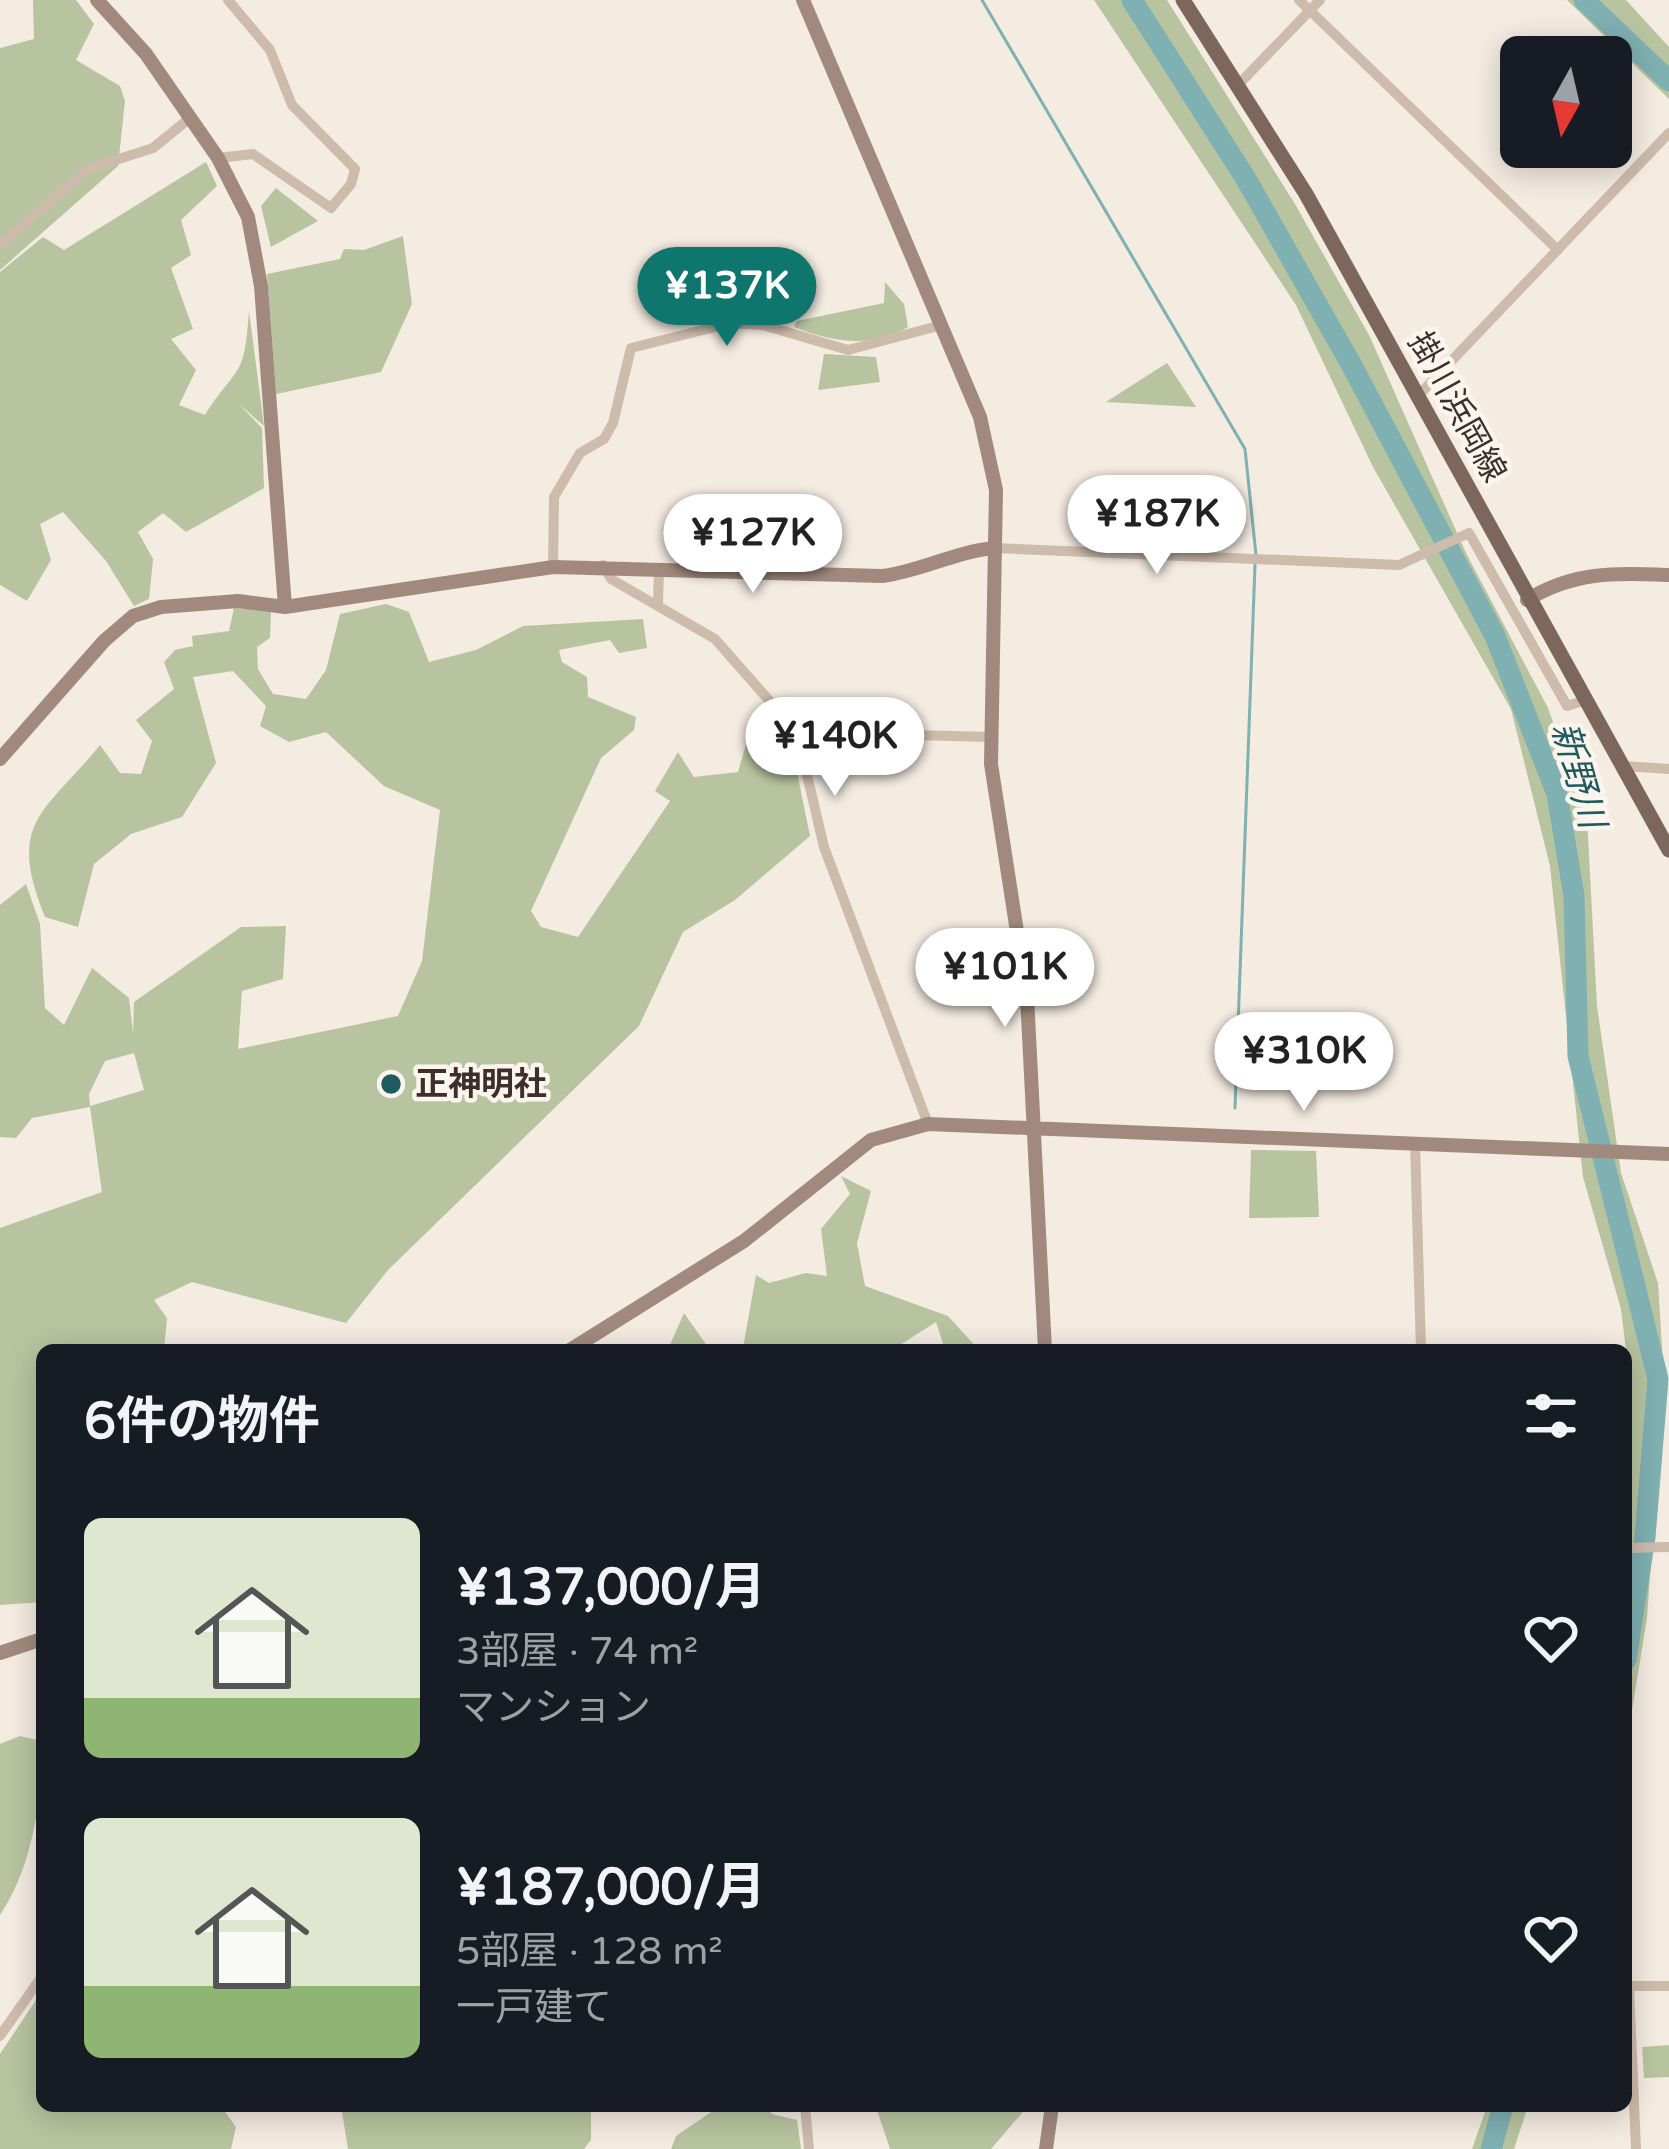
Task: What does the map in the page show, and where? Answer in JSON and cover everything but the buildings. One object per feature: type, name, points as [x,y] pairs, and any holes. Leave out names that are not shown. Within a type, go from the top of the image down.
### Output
[{"type":"main road","name":"掛川浜岡線","points":[[1183,0],[1240,83],[1669,850]]},
{"type":"street","points":[[97,0],[146,54],[218,158],[248,217],[258,254],[285,607]]},
{"type":"street","points":[[218,158],[253,154],[331,208],[351,184],[355,169],[292,105],[271,50],[228,0]]},
{"type":"street","points":[[803,0],[988,441],[996,490],[990,736],[1028,996],[1045,1344]]},
{"type":"street","points":[[1299,0],[1558,250]]},
{"type":"street","points":[[1240,83],[1320,0]]},
{"type":"street","points":[[0,245],[88,169],[153,148],[190,118]]},
{"type":"street","points":[[1416,398],[1669,133]]},
{"type":"street","points":[[554,567],[554,497],[580,453],[604,439],[613,423],[632,348],[731,323],[763,325],[848,350],[873,348],[938,326]]},
{"type":"street","points":[[0,759],[104,641],[133,616],[161,607],[238,601],[285,607],[554,567],[882,576],[912,571],[959,552],[994,548],[1399,565],[1469,532],[1567,706],[1582,701]]},
{"type":"street","points":[[603,566],[611,579],[716,639],[796,732],[824,847],[928,1124]]},
{"type":"street","points":[[658,604],[659,570]]},
{"type":"street","points":[[1527,601],[1551,585],[1600,572],[1669,575]]},
{"type":"street","points":[[796,732],[990,736]]},
{"type":"street","points":[[1623,766],[1669,769]]},
{"type":"street","points":[[580,1344],[744,1240],[871,1140],[928,1124],[1669,1154]]},
{"type":"street","points":[[1414,1144],[1421,1344]]},
{"type":"street","points":[[596,1334],[600,1344]]},
{"type":"street","points":[[1632,1548],[1663,1546]]},
{"type":"street","points":[[0,1653],[36,1641]]},
{"type":"street","points":[[0,2036],[36,1985]]},
{"type":"street","points":[[1632,1986],[1669,1986]]},
{"type":"street","points":[[1632,2068],[1636,2149]]},
{"type":"street","points":[[805,2112],[808,2149]]},
{"type":"street","points":[[1046,2149],[1051,2112]]},
{"type":"green space","points":[[33,0],[76,0],[94,24],[76,60],[120,86],[125,101],[118,166],[0,270],[0,48],[34,39]]},
{"type":"green space","points":[[1094,0],[1167,0],[1295,204],[1370,337],[1466,553],[1548,708],[1587,818],[1597,1006],[1621,1173],[1658,1283],[1664,1380],[1647,1618],[1632,1710],[1632,1344],[1625,1344],[1621,1309],[1583,1177],[1550,866],[1511,709],[1373,467],[1296,305]]},
{"type":"green space","points":[[1567,0],[1626,0],[1669,47],[1669,99],[1632,63],[1632,36],[1604,36]]},
{"type":"green space","points":[[206,162],[217,186],[181,220],[191,255],[171,268],[193,329],[171,339],[196,370],[179,405],[205,415],[242,361],[249,311],[264,426],[238,403],[262,428],[264,488],[186,532],[163,513],[138,532],[153,559],[149,599],[134,606],[106,561],[63,512],[40,524],[51,560],[27,601],[0,585],[0,272],[43,237],[64,250]]},
{"type":"green space","points":[[276,188],[318,221],[271,247],[261,206]]},
{"type":"green space","points":[[403,236],[412,304],[381,372],[276,394],[267,274],[340,259],[344,249],[364,250]]},
{"type":"green space","points":[[885,282],[904,304],[908,327],[895,334],[852,341],[794,327],[797,321],[884,303]]},
{"type":"green space","points":[[824,354],[876,357],[880,382],[818,390]]},
{"type":"green space","points":[[1167,363],[1196,407],[1106,402]]},
{"type":"green space","points":[[386,604],[409,612],[429,662],[476,650],[523,626],[643,619],[647,648],[619,653],[610,640],[559,650],[562,662],[587,677],[588,697],[636,717],[634,730],[601,758],[531,911],[541,927],[578,937],[670,801],[655,791],[678,752],[694,777],[738,772],[749,734],[789,733],[810,836],[735,900],[683,932],[639,1026],[388,1270],[346,1323],[192,1282],[154,1300],[167,1318],[165,1344],[36,1344],[36,1602],[0,1605],[0,1228],[102,1192],[90,1107],[32,1118],[16,1138],[0,1137],[0,905],[26,884],[40,924],[45,1008],[64,1025],[92,968],[129,998],[133,1033],[134,1002],[241,927],[286,926],[283,979],[242,991],[238,1049],[398,1016],[422,961],[440,810],[384,786],[326,732],[289,742],[260,726],[266,706],[233,671],[193,677],[216,763],[182,817],[131,834],[94,864],[78,927],[45,917],[34,885],[29,859],[37,821],[100,745],[120,773],[141,774],[152,741],[136,720],[174,689],[164,662],[175,650],[193,646],[192,636],[229,631],[234,608],[271,610],[270,638],[257,647],[258,669],[273,694],[306,699],[326,670],[340,614]],"holes":[[[134,1053],[144,1090],[90,1106],[89,1094],[105,1061]]]},
{"type":"green space","points":[[1251,1150],[1316,1151],[1319,1217],[1249,1218]]},
{"type":"green space","points":[[841,1176],[871,1191],[857,1243],[865,1286],[948,1316],[974,1344],[943,1344],[936,1322],[901,1344],[744,1344],[756,1275],[769,1283],[806,1273],[827,1276],[821,1229],[850,1194]]},
{"type":"green space","points":[[684,1313],[706,1344],[670,1344]]},
{"type":"green space","points":[[20,1736],[36,1740],[33,1831],[20,1875],[0,1915],[0,1744]]},
{"type":"green space","points":[[36,2000],[36,2112],[225,2112],[236,2127],[231,2149],[0,2149],[0,2054]]},
{"type":"green space","points":[[1669,2045],[1669,2077],[1644,2078],[1642,2047]]},
{"type":"green space","points":[[342,2112],[591,2112],[591,2140],[584,2149],[348,2149]]},
{"type":"green space","points":[[711,2112],[771,2112],[797,2120],[801,2149],[671,2149],[676,2136]]},
{"type":"green space","points":[[878,2112],[1023,2112],[991,2149],[890,2149]]},
{"type":"green space","points":[[1485,2112],[1526,2112],[1514,2149],[1472,2149]]},
{"type":"waterway","points":[[982,0],[1245,449],[1256,555]]},
{"type":"waterway","name":"新野川","points":[[1132,0],[1246,179],[1351,364],[1495,636],[1557,794],[1574,896],[1578,1056],[1658,1379],[1645,1537],[1632,1621]]},
{"type":"waterway","points":[[1584,0],[1669,81]]},
{"type":"waterway","points":[[1235,1108],[1255,565]]},
{"type":"waterway","name":"新野川","points":[[1491,2149],[1501,2112]]},
{"type":"place","name":"正神明社","points":[[391,1084]]}]
